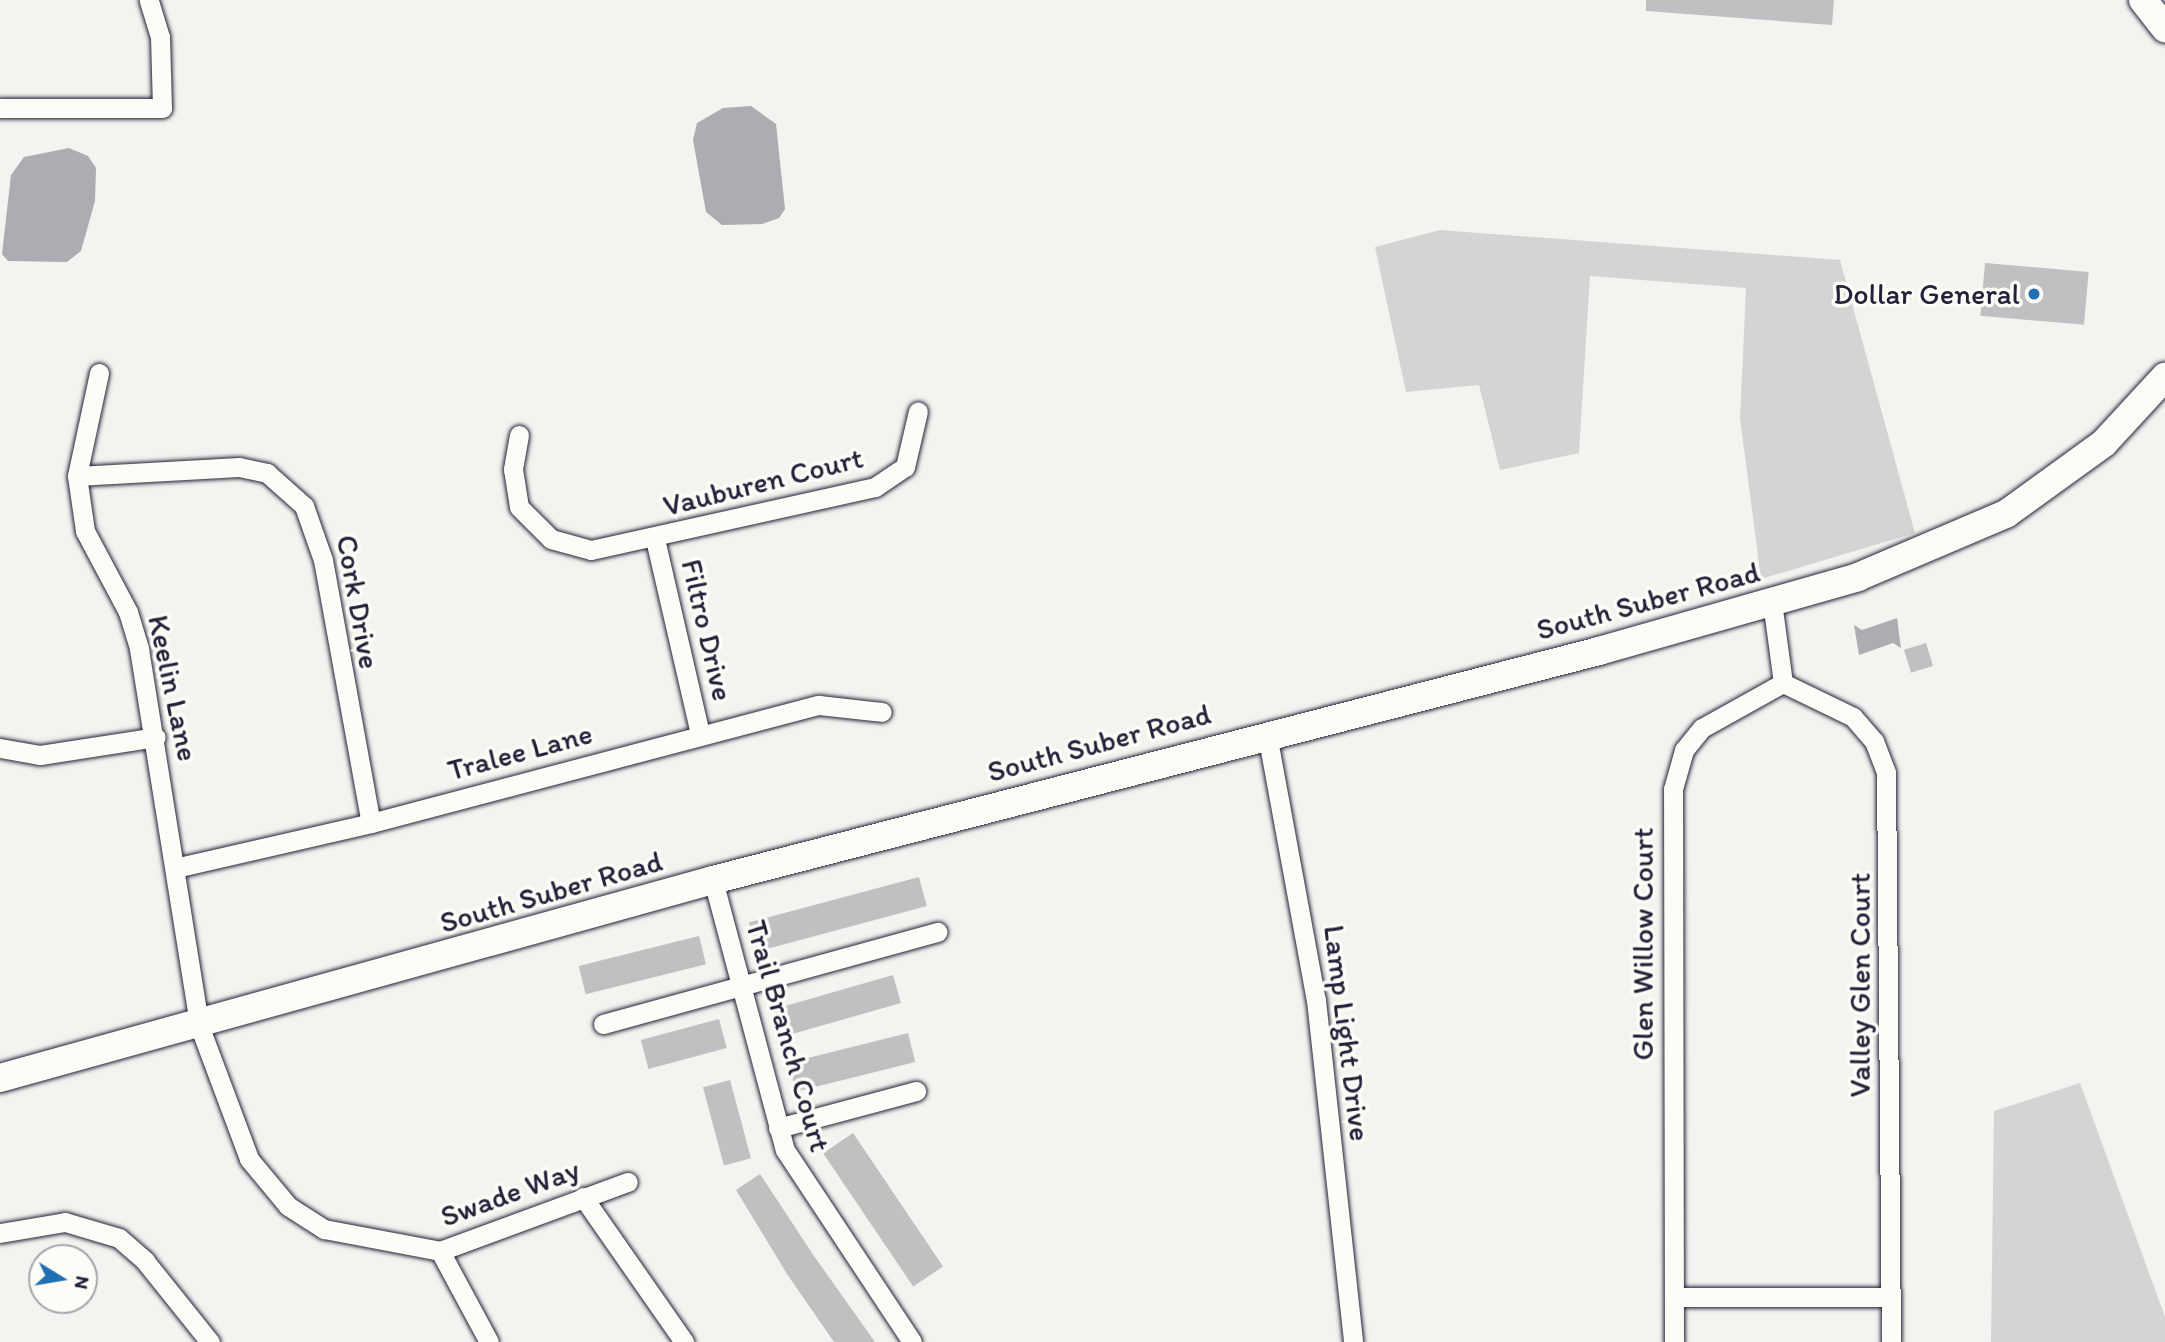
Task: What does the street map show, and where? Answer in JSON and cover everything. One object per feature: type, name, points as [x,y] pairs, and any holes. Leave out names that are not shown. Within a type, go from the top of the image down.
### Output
[{"type":"street","points":[[0,108],[162,108],[160,37],[149,0]]},
{"type":"street","points":[[2143,0],[2165,28]]},
{"type":"street","name":"Keelin Lane","points":[[99,373],[77,476],[85,531],[128,612],[139,649],[156,737],[199,1025]]},
{"type":"street","name":"South Suber Road","points":[[0,1078],[199,1025],[713,880],[1772,603],[1858,577],[2006,514],[2104,443],[2165,377]]},
{"type":"street","name":"Vauburen Court","points":[[519,435],[513,489],[519,507],[536,528],[580,550],[655,539],[892,479],[913,450],[918,411]]},
{"type":"street","name":"Cork Drive","points":[[77,476],[239,467],[267,473],[304,506],[323,560],[371,823]]},
{"type":"street","name":"Filtro Drive","points":[[655,539],[700,734]]},
{"type":"street","points":[[1772,603],[1783,683]]},
{"type":"street","name":"Glen Willow Court","points":[[1674,1342],[1675,770],[1702,728],[1783,683]]},
{"type":"street","name":"Valley Glen Court","points":[[1783,683],[1853,717],[1874,741],[1886,772],[1891,1342]]},
{"type":"street","name":"Tralee Lane","points":[[174,868],[371,823],[700,734],[819,705],[882,712]]},
{"type":"street","name":"Lamp Light Drive","points":[[1268,734],[1316,1000],[1353,1342]]},
{"type":"street","points":[[0,748],[40,755],[156,737]]},
{"type":"street","name":"Trail Branch Court","points":[[713,880],[778,1128],[792,1165],[912,1342]]},
{"type":"street","points":[[603,1024],[938,932]]},
{"type":"street","name":"Swade Way","points":[[199,1025],[249,1159],[288,1206],[324,1229],[440,1251],[628,1182]]},
{"type":"street","points":[[778,1128],[916,1091]]},
{"type":"street","points":[[583,1197],[684,1342]]},
{"type":"street","points":[[0,1233],[65,1222],[119,1238],[145,1261],[211,1342]]},
{"type":"street","points":[[440,1251],[489,1342]]},
{"type":"street","points":[[1674,1297],[1891,1297]]},
{"type":"shaded area","points":[[751,106],[776,124],[785,209],[779,218],[762,224],[722,225],[706,212],[693,140],[697,123],[723,108]]},
{"type":"shaded area","points":[[69,148],[88,156],[96,168],[95,201],[81,251],[67,262],[8,261],[2,254],[11,175],[24,157]]},
{"type":"shaded area","points":[[1440,230],[1840,260],[1915,533],[1761,579],[1740,418],[1746,288],[1590,276],[1579,453],[1500,470],[1479,385],[1406,392],[1375,247]]},
{"type":"shaded area","points":[[1897,618],[1901,648],[1893,643],[1859,655],[1854,625],[1862,630]]},
{"type":"shaded area","points":[[2080,1083],[2165,1317],[2165,1342],[1991,1342],[1994,1111]]},
{"type":"building","points":[[1646,0],[1834,0],[1832,25],[1646,11]]},
{"type":"building","name":"Dollar General","points":[[1985,263],[2089,272],[2084,325],[1980,316]]},
{"type":"building","points":[[1926,643],[1933,666],[1911,673],[1904,650]]},
{"type":"building","points":[[919,877],[927,906],[757,952],[749,923]]},
{"type":"building","points":[[699,936],[706,964],[586,994],[579,966]]},
{"type":"building","points":[[893,975],[901,1003],[782,1037],[774,1009]]},
{"type":"building","points":[[719,1019],[727,1048],[649,1069],[641,1040]]},
{"type":"building","points":[[908,1033],[915,1062],[796,1092],[789,1063]]},
{"type":"building","points":[[730,1080],[751,1158],[724,1165],[703,1087]]},
{"type":"building","points":[[853,1133],[943,1266],[913,1287],[823,1153]]},
{"type":"building","points":[[760,1174],[875,1342],[834,1342],[787,1274],[736,1190]]},
{"type":"place","name":"Dollar General","points":[[2034,294]]}]
